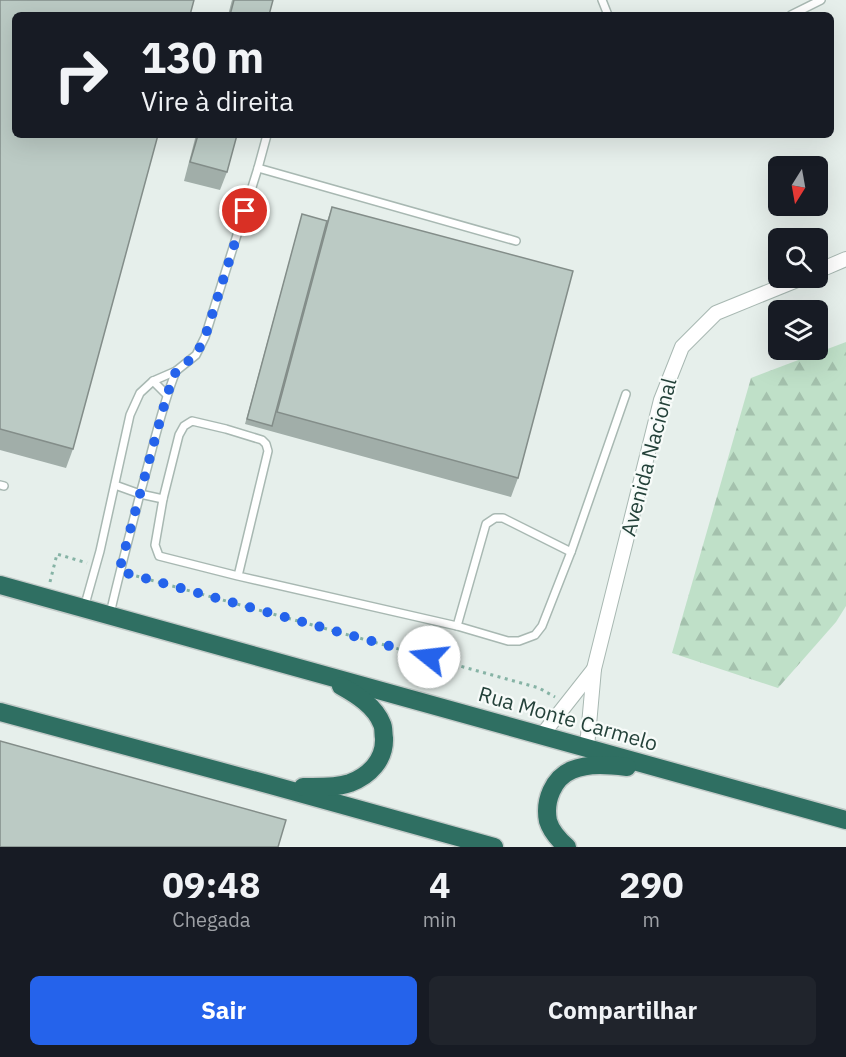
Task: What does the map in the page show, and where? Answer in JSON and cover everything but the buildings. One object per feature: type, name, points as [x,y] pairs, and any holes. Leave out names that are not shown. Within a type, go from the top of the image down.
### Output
[{"type":"highway","name":"Rua Monte Carmelo","points":[[0,585],[846,820]]},
{"type":"highway","points":[[271,785],[326,788],[348,784],[366,775],[378,763],[384,745],[383,725],[373,709],[355,694],[317,673]]},
{"type":"highway","points":[[0,712],[494,847]]},
{"type":"highway","points":[[567,847],[555,834],[548,821],[551,790],[558,778],[571,770],[590,765],[674,772]]},
{"type":"street","points":[[828,267],[846,259]]},
{"type":"street","name":"Avenida Nacional","points":[[587,747],[594,669],[661,400],[682,347],[716,313],[777,288]]},
{"type":"street","name":"Avenida Nacional","points":[[542,735],[594,669]]},
{"type":"lane","points":[[797,12],[821,0]]},
{"type":"lane","points":[[84,609],[130,415],[141,393],[153,381],[176,371],[196,355],[205,337],[266,138]]},
{"type":"lane","points":[[258,168],[516,242]]},
{"type":"lane","points":[[109,615],[167,395],[176,371]]},
{"type":"lane","points":[[153,381],[167,395]]},
{"type":"lane","points":[[238,576],[268,451],[267,444],[262,440],[192,421],[184,426],[179,435],[163,499],[155,545],[159,556],[238,576],[457,626],[508,641],[519,641],[535,635],[542,626],[571,552],[626,393]]},
{"type":"lane","points":[[115,485],[163,499]]},
{"type":"lane","points":[[457,626],[486,524],[495,518],[503,518],[571,552]]},
{"type":"path","points":[[46,598],[57,554],[96,566]]},
{"type":"path","points":[[119,571],[539,688],[567,703]]},
{"type":"green space","points":[[846,342],[846,606],[836,622],[778,688],[672,653],[751,378],[798,360],[828,360],[828,349]]},
{"type":"route","points":[[245,211],[205,337],[196,355],[176,371],[167,395],[119,571],[429,657]]}]
